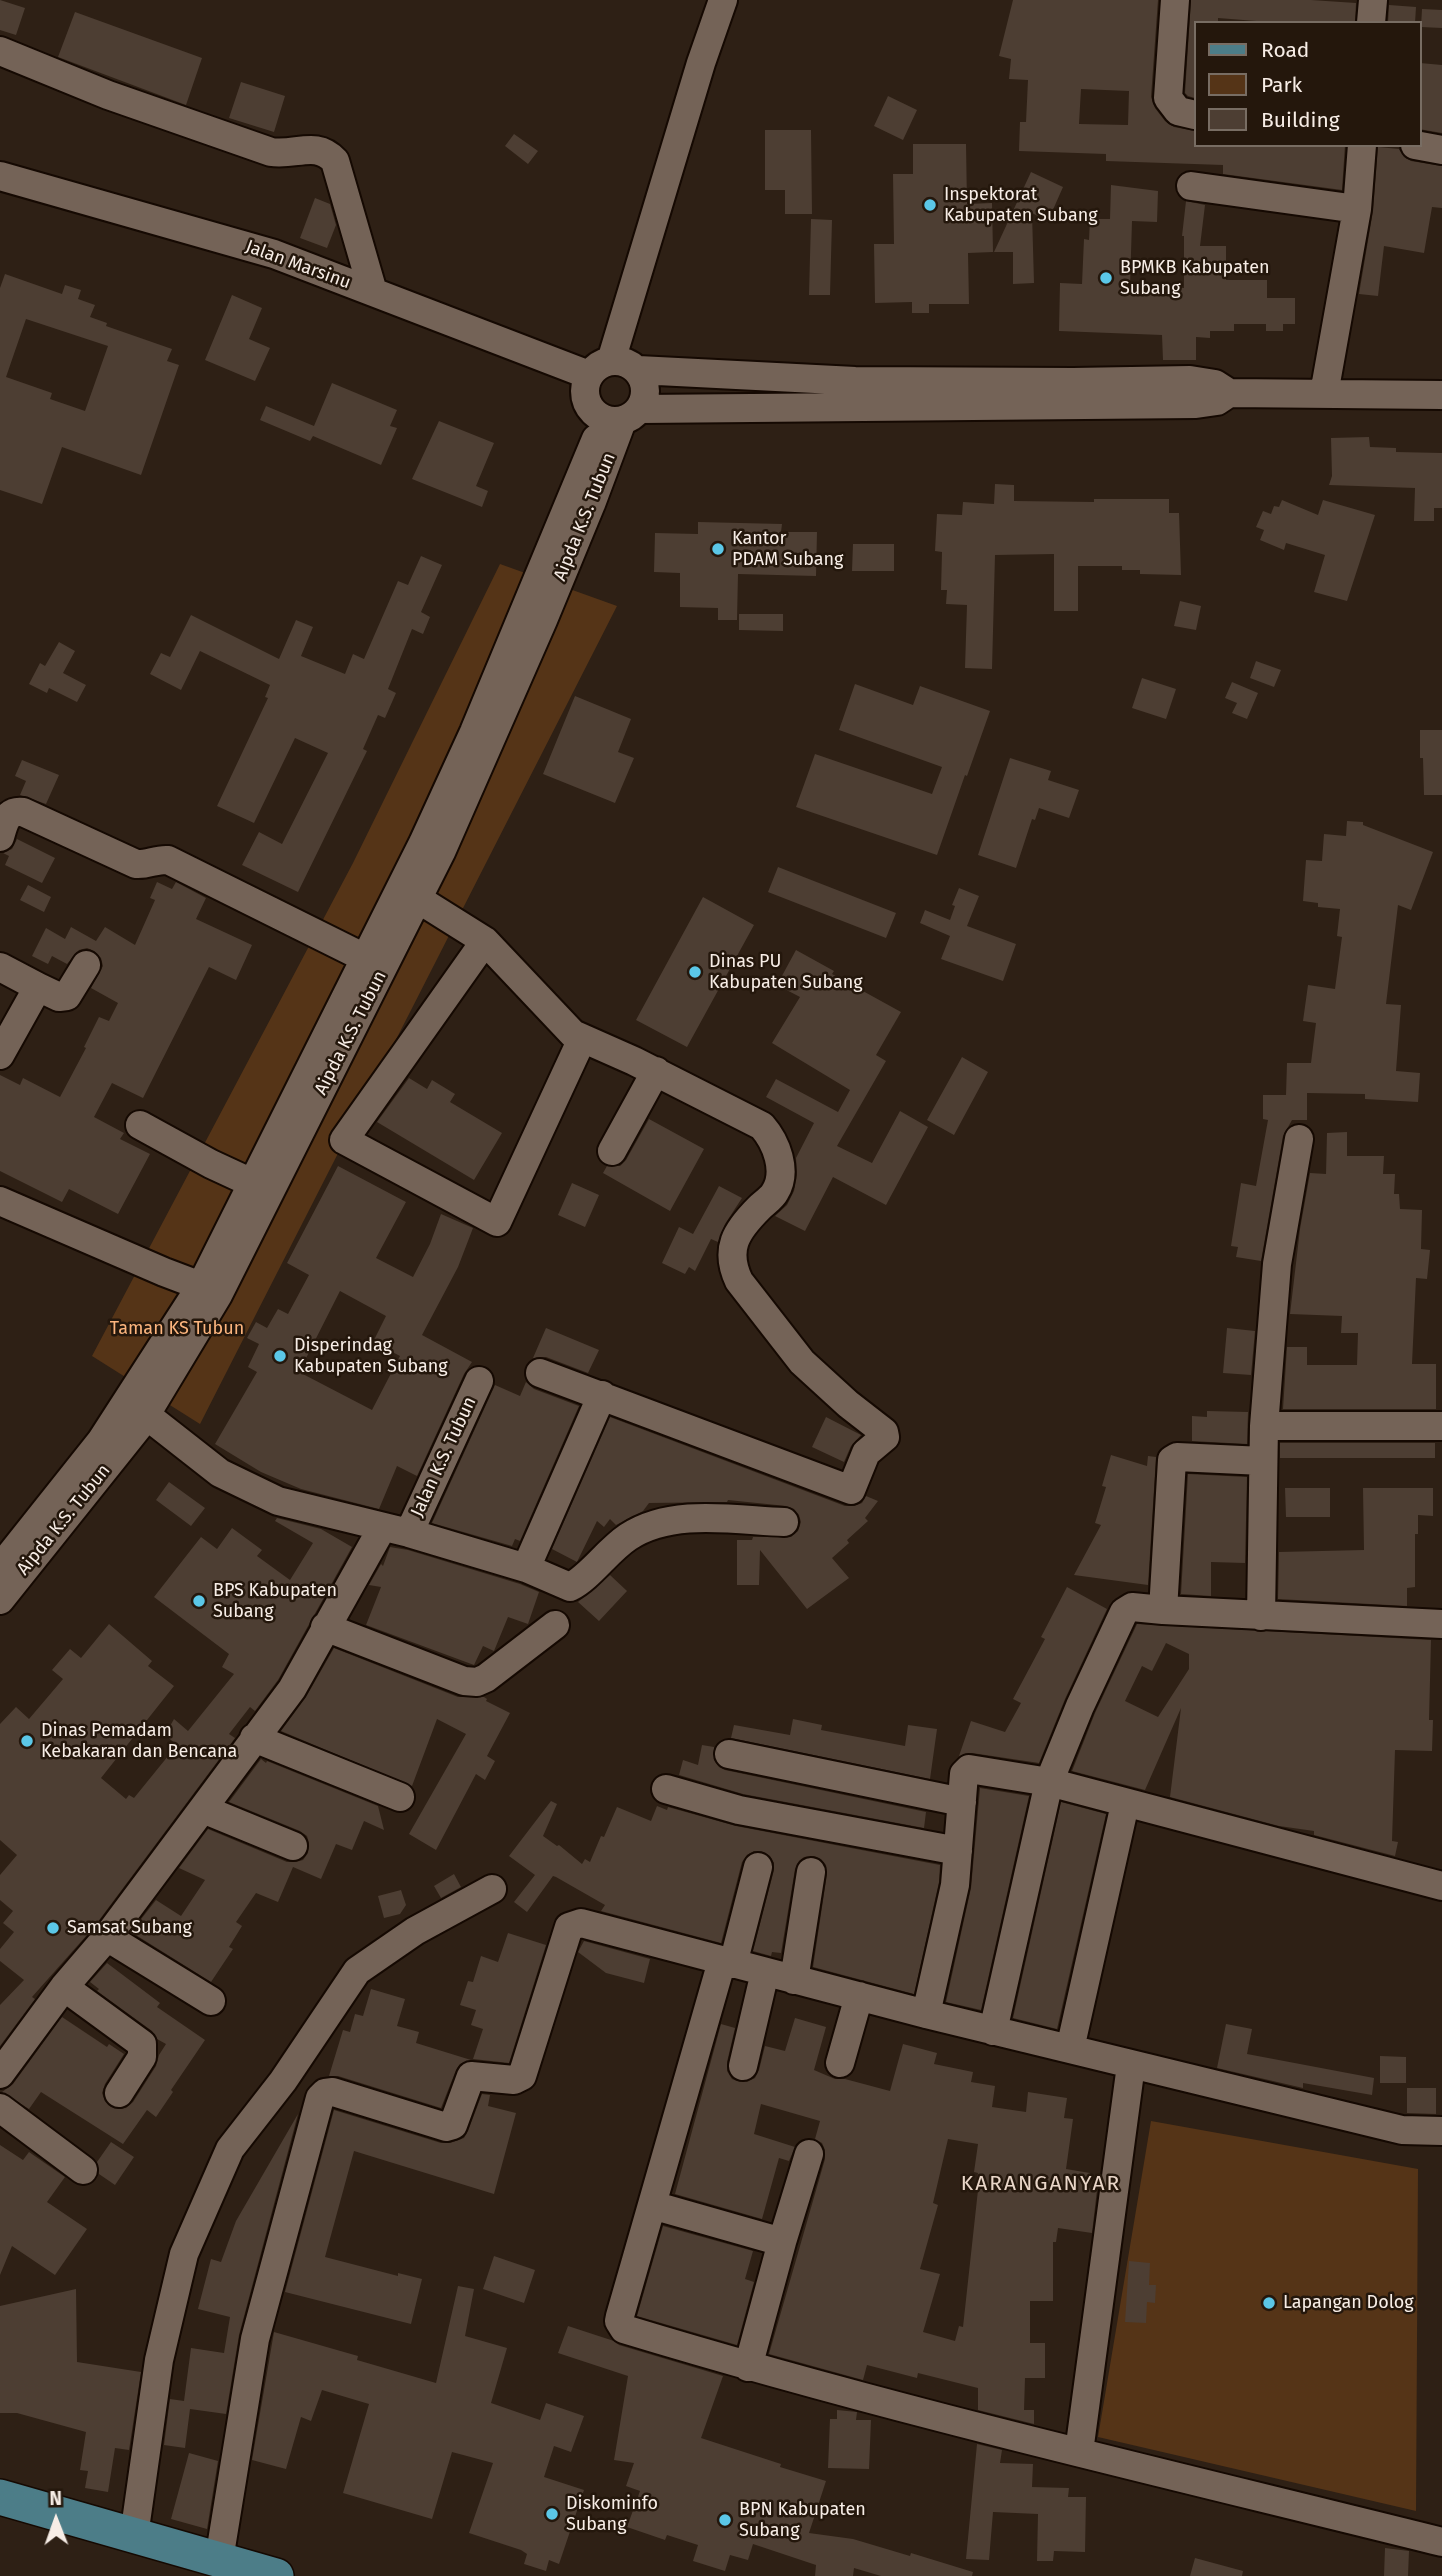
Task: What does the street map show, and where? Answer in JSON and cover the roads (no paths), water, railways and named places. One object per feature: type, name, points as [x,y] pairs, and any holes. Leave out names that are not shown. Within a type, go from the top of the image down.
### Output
[{"type":"main road","points":[[0,2497],[276,2576]]},
{"type":"street","points":[[723,0],[600,368],[584,388],[586,401],[592,412],[622,417],[1196,404],[1217,401],[1229,393]]},
{"type":"street","points":[[1175,0],[1168,98],[1178,111],[1194,115]]},
{"type":"street","points":[[1371,21],[1373,0]]},
{"type":"street","points":[[0,51],[108,95],[271,152],[290,153],[315,148],[328,153],[335,161],[373,292]]},
{"type":"street","points":[[1421,146],[1442,150]]},
{"type":"street","points":[[1324,394],[1357,209],[1362,147]]},
{"type":"street","name":"Jalan Marsinu","points":[[0,176],[274,254],[373,292],[600,368]]},
{"type":"street","points":[[1191,186],[1357,209]]},
{"type":"street","points":[[600,368],[625,362],[638,370],[855,381],[1190,380],[1215,384],[1229,393],[1442,396]]},
{"type":"street","points":[[622,417],[645,399],[646,389],[638,370]]},
{"type":"street","name":"Aipda K.S. Tubun","points":[[0,1600],[146,1415],[218,1295],[418,900],[492,740],[591,505],[622,417]]},
{"type":"street","name":"Aipda K.S. Tubun","points":[[0,1568],[101,1441],[201,1286],[423,843],[622,417]]},
{"type":"street","points":[[0,837],[6,818],[17,811],[136,864],[147,865],[168,860],[365,958]]},
{"type":"street","points":[[418,900],[485,941],[573,1034],[656,1071],[762,1126],[774,1139],[779,1154],[779,1179],[775,1192],[749,1218],[735,1239],[732,1266],[747,1292],[802,1362],[884,1432],[886,1437],[866,1453],[851,1490],[540,1373]]},
{"type":"street","points":[[485,941],[344,1140],[497,1222],[582,1039]]},
{"type":"street","points":[[0,967],[38,987],[66,996],[86,965]]},
{"type":"street","points":[[0,1055],[38,987]]},
{"type":"street","points":[[612,1151],[656,1071]]},
{"type":"street","points":[[140,1125],[211,1164],[253,1182]]},
{"type":"street","points":[[1261,1616],[1264,1426],[1277,1264],[1299,1139]]},
{"type":"street","points":[[0,1201],[201,1286]]},
{"type":"street","name":"Jalan K.S. Tubun","points":[[409,1533],[479,1381]]},
{"type":"street","points":[[526,1568],[602,1395]]},
{"type":"street","points":[[146,1415],[220,1473],[246,1488],[278,1501],[409,1533],[526,1568],[570,1587],[630,1535],[653,1525],[704,1519],[784,1522]]},
{"type":"street","points":[[1264,1426],[1442,1426]]},
{"type":"street","points":[[1163,1610],[1172,1460],[1177,1457],[1263,1461]]},
{"type":"street","points":[[0,2074],[64,1987],[107,1937],[292,1689],[324,1627],[382,1528]]},
{"type":"street","points":[[993,2031],[1049,1782],[1080,1706],[1124,1612],[1132,1607],[1442,1624]]},
{"type":"street","points":[[324,1627],[464,1681],[477,1682],[555,1625]]},
{"type":"street","points":[[254,1738],[401,1797]]},
{"type":"street","points":[[729,1754],[962,1802]]},
{"type":"street","points":[[926,2014],[955,1885],[964,1774],[969,1769],[1049,1782],[1442,1886]]},
{"type":"street","points":[[666,1789],[739,1810],[958,1851]]},
{"type":"street","points":[[1070,2049],[1125,1804]]},
{"type":"street","points":[[202,1808],[293,1846]]},
{"type":"street","points":[[758,1867],[652,2205],[620,2316],[624,2329],[748,2367],[1442,2542]]},
{"type":"street","points":[[794,1980],[811,1872]]},
{"type":"street","points":[[134,2536],[159,2360],[184,2254],[230,2149],[283,2081],[357,1971],[415,1931],[492,1889]]},
{"type":"street","points":[[219,2560],[255,2339],[323,2095],[333,2092],[446,2127],[453,2125],[471,2076],[514,2080],[522,2076],[569,1927],[574,1923],[993,2031],[1402,2130],[1442,2131]]},
{"type":"street","points":[[107,1937],[211,2001]]},
{"type":"street","points":[[743,2066],[765,1972]]},
{"type":"street","points":[[64,1987],[142,2044],[142,2057],[119,2093]]},
{"type":"street","points":[[840,2063],[859,1996]]},
{"type":"street","points":[[1079,2452],[1131,2065]]},
{"type":"street","points":[[0,2108],[83,2169]]},
{"type":"street","points":[[748,2367],[809,2154]]},
{"type":"street","points":[[652,2205],[782,2242]]},
{"type":"place","name":"Inspektorat Kabupaten Subang","points":[[930,205]]},
{"type":"place","name":"BPMKB Kabupaten Subang","points":[[1106,278]]},
{"type":"place","name":"Kantor PDAM Subang","points":[[718,549]]},
{"type":"place","name":"Dinas PU Kabupaten Subang","points":[[695,972]]},
{"type":"place","name":"Disperindag Kabupaten Subang","points":[[280,1356]]},
{"type":"place","name":"BPS Kabupaten Subang","points":[[199,1601]]},
{"type":"place","name":"Dinas Pemadam Kebakaran dan Bencana","points":[[27,1741]]},
{"type":"place","name":"Samsat Subang","points":[[53,1928]]},
{"type":"place","name":"Lapangan Dolog","points":[[1269,2303]]},
{"type":"place","name":"Diskominfo Subang","points":[[552,2514]]},
{"type":"place","name":"BPN Kabupaten Subang","points":[[725,2520]]},
{"type":"district","name":"KARANGANYAR","points":[[1041,2184]]},
{"type":"park label","name":"Taman KS Tubun","points":[[177,1329]]}]
